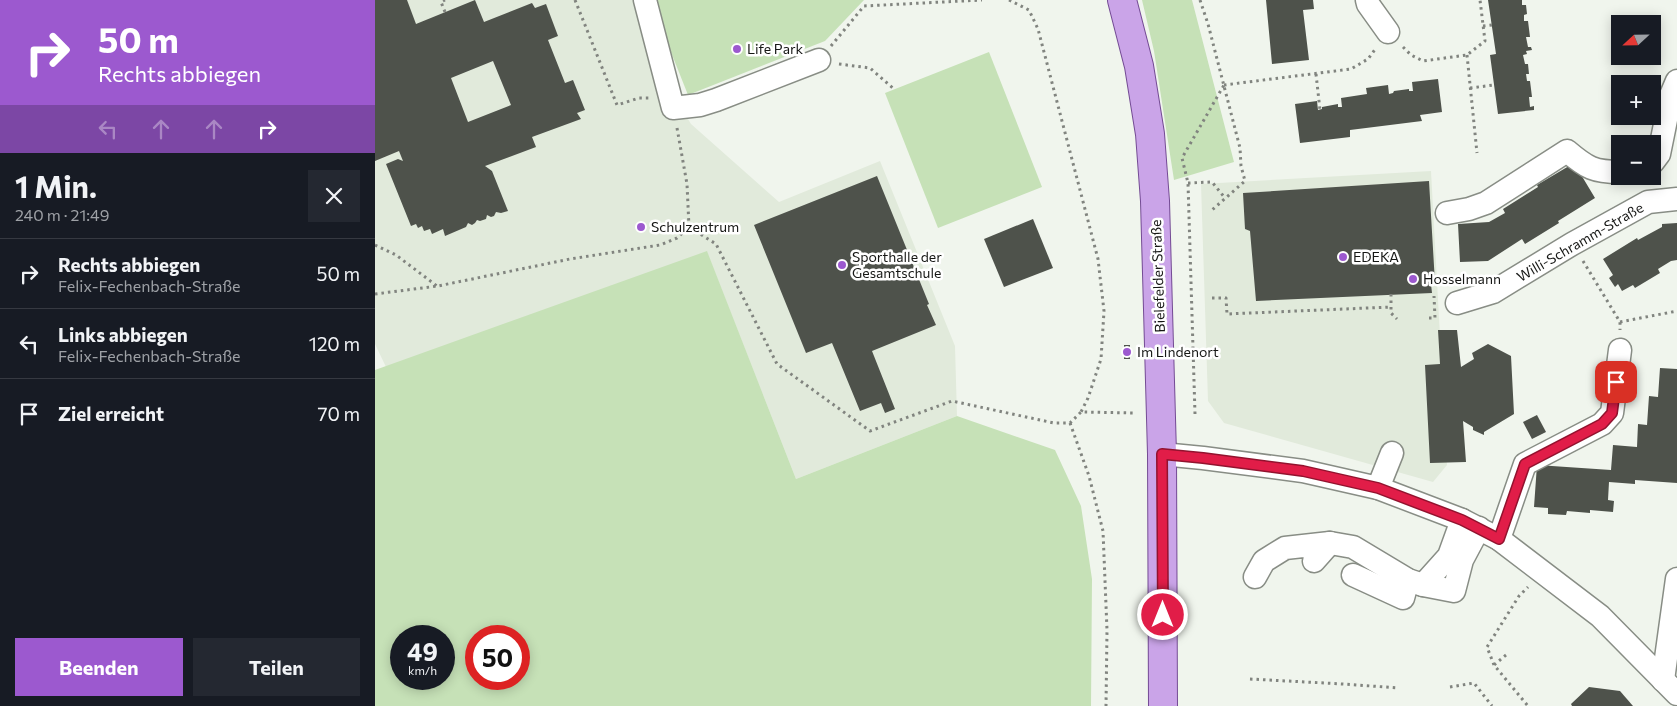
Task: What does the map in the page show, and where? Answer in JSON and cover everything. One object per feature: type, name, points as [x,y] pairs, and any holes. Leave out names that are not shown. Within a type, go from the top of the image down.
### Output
[{"type":"main road","name":"Bielefelder Straße","points":[[1122,0],[1139,66],[1150,134],[1156,211],[1162,454],[1163,706]]},
{"type":"street","points":[[645,0],[672,103],[700,105],[819,60]]},
{"type":"street","points":[[1367,0],[1388,32]]},
{"type":"street","points":[[1661,144],[1671,95],[1677,81]]},
{"type":"street","points":[[1447,213],[1469,209],[1486,203],[1567,151],[1582,164],[1600,172],[1611,172]]},
{"type":"street","name":"Willi-Schramm-Straße","points":[[1457,303],[1493,292],[1648,202],[1677,199]]},
{"type":"street","points":[[1499,539],[1525,464],[1602,424],[1612,413],[1620,350]]},
{"type":"street","points":[[1162,454],[1303,471],[1378,488],[1471,524],[1499,539],[1601,616],[1670,687]]},
{"type":"street","points":[[1378,488],[1392,454]]},
{"type":"street","points":[[1353,575],[1403,598],[1416,583],[1449,556],[1471,524]]},
{"type":"street","points":[[1255,578],[1264,560],[1285,548],[1330,543],[1353,547],[1416,583],[1454,591],[1471,524]]},
{"type":"street","points":[[1314,561],[1330,543]]},
{"type":"street","points":[[1670,687],[1677,579]]},
{"type":"path","points":[[575,0],[617,105],[639,98],[672,103],[687,184],[689,227]]},
{"type":"path","points":[[895,90],[870,68],[827,63],[819,60],[864,6],[982,0]]},
{"type":"path","points":[[689,227],[716,244],[777,364],[870,430],[952,401],[1054,423],[1070,423],[1081,412],[1088,398],[1101,360],[1104,311],[1098,259],[1037,29],[1029,10],[1009,0]]},
{"type":"path","points":[[1200,0],[1240,148],[1241,166],[1245,181],[1212,210]]},
{"type":"path","points":[[1408,52],[1423,61],[1467,55],[1485,41],[1480,0]]},
{"type":"path","points":[[442,1],[445,12]]},
{"type":"path","points":[[1483,26],[1492,25]]},
{"type":"path","points":[[1467,55],[1477,153]]},
{"type":"path","points":[[1223,85],[1351,69],[1370,56]]},
{"type":"path","points":[[1316,74],[1320,110]]},
{"type":"path","points":[[1470,88],[1494,84]]},
{"type":"path","points":[[1195,414],[1188,183],[1182,158],[1223,85]]},
{"type":"path","points":[[1188,183],[1212,182],[1225,198]]},
{"type":"path","points":[[375,294],[438,286],[571,258],[660,245],[677,238],[689,227]]},
{"type":"path","points":[[1573,244],[1621,322],[1620,350]]},
{"type":"path","points":[[375,245],[396,255],[438,286]]},
{"type":"path","points":[[1391,294],[1391,313],[1397,319]]},
{"type":"path","points":[[1429,318],[1435,318],[1434,296]]},
{"type":"path","points":[[1213,298],[1226,298],[1227,314],[1391,306]]},
{"type":"path","points":[[1621,322],[1677,311]]},
{"type":"path","points":[[1081,412],[1134,413]]},
{"type":"path","points":[[1070,423],[1089,476],[1103,531],[1107,630],[1106,706]]},
{"type":"path","points":[[1528,706],[1495,665],[1487,647],[1519,596],[1543,571]]},
{"type":"path","points":[[1495,665],[1506,655]]},
{"type":"path","points":[[1250,680],[1399,688]]},
{"type":"path","points":[[1450,687],[1475,683],[1492,706]]},
{"type":"shaded area","name":"Schulzentrum","points":[[375,0],[651,0],[675,98],[691,124],[779,202],[880,161],[955,346],[957,416],[796,479],[707,252],[386,367],[375,344]]},
{"type":"shaded area","points":[[1431,171],[1447,465],[1433,482],[1224,423],[1208,401],[1201,184]]},
{"type":"green space","name":"Life Park","points":[[656,0],[864,0],[825,41],[688,95],[667,42]]},
{"type":"green space","points":[[1142,0],[1192,0],[1234,162],[1174,180],[1154,51]]},
{"type":"green space","points":[[989,52],[1042,187],[938,228],[885,93]]},
{"type":"green space","points":[[707,251],[796,479],[957,416],[1055,450],[1081,506],[1092,579],[1091,706],[375,706],[375,370]]},
{"type":"building","points":[[375,0],[407,0],[416,24],[475,0],[484,22],[532,3],[535,8],[546,4],[558,36],[548,40],[565,83],[573,80],[585,110],[577,113],[581,119],[532,137],[536,147],[485,166],[492,171],[508,211],[496,212],[491,217],[487,215],[486,219],[477,220],[472,225],[468,223],[466,227],[445,236],[443,229],[432,234],[430,229],[424,231],[422,226],[418,228],[416,224],[411,226],[386,164],[398,159],[403,161],[399,151],[375,161]],"holes":[[[493,61],[511,105],[468,122],[451,78]]]},
{"type":"building","points":[[1266,0],[1313,0],[1314,9],[1303,10],[1309,60],[1272,64]]},
{"type":"building","points":[[1488,0],[1522,0],[1522,5],[1526,5],[1527,14],[1524,15],[1524,21],[1528,21],[1530,37],[1526,37],[1528,47],[1531,47],[1532,50],[1526,51],[1527,54],[1523,55],[1525,64],[1528,64],[1529,74],[1526,74],[1527,81],[1530,81],[1532,97],[1529,97],[1530,107],[1534,106],[1534,110],[1498,114],[1490,55],[1496,54]]},
{"type":"building","points":[[1438,79],[1442,112],[1420,115],[1422,121],[1350,130],[1350,137],[1300,143],[1295,104],[1317,101],[1318,110],[1322,109],[1322,107],[1338,104],[1338,107],[1342,107],[1341,98],[1367,94],[1366,88],[1388,85],[1389,94],[1394,91],[1409,89],[1409,91],[1413,91],[1412,82]]},
{"type":"building","points":[[1574,163],[1595,198],[1525,244],[1522,239],[1488,261],[1460,262],[1458,224],[1489,222],[1505,213],[1503,209],[1538,187],[1537,185]]},
{"type":"building","name":"Sporthalle der Gesamtschule","points":[[877,176],[936,325],[872,351],[895,409],[885,413],[881,403],[860,411],[832,343],[806,353],[754,225]]},
{"type":"building","name":"EDEKA","points":[[1429,181],[1435,283],[1431,284],[1432,293],[1256,301],[1250,231],[1245,229],[1243,193]]},
{"type":"building","points":[[1033,219],[1053,268],[1004,287],[984,239]]},
{"type":"building","points":[[1677,223],[1677,260],[1671,261],[1658,269],[1660,273],[1635,288],[1633,285],[1622,291],[1618,284],[1615,287],[1609,278],[1613,275],[1603,259],[1637,238],[1638,240],[1662,227],[1662,224]]},
{"type":"building","points":[[1438,330],[1457,330],[1461,367],[1474,359],[1472,353],[1488,344],[1511,356],[1514,414],[1484,432],[1484,435],[1473,430],[1473,427],[1463,421],[1466,462],[1430,463],[1425,365],[1440,364]]},
{"type":"building","name":"Im Lindenort","points":[[1124,345],[1130,345],[1130,359],[1124,359]]},
{"type":"building","points":[[1660,368],[1677,369],[1677,483],[1635,480],[1635,484],[1609,482],[1608,500],[1614,501],[1613,512],[1590,510],[1590,513],[1567,511],[1566,515],[1548,514],[1548,508],[1534,507],[1537,465],[1611,470],[1613,445],[1637,447],[1638,424],[1647,425],[1649,396],[1658,397]]},
{"type":"building","points":[[1537,415],[1546,432],[1532,439],[1523,422]]},
{"type":"building","points":[[1589,687],[1620,691],[1633,706],[1572,706],[1571,704]]},
{"type":"place","name":"Life Park","points":[[737,49]]},
{"type":"place","name":"Schulzentrum","points":[[641,227]]},
{"type":"place","name":"EDEKA","points":[[1343,257]]},
{"type":"place","name":"Sporthalle der Gesamtschule","points":[[842,265]]},
{"type":"place","name":"Hosselmann","points":[[1413,279]]},
{"type":"place","name":"Im Lindenort","points":[[1127,352]]},
{"type":"route","points":[[1163,615],[1162,454],[1303,471],[1378,488],[1462,520],[1499,539],[1525,464],[1602,424],[1612,413],[1616,382]]}]
